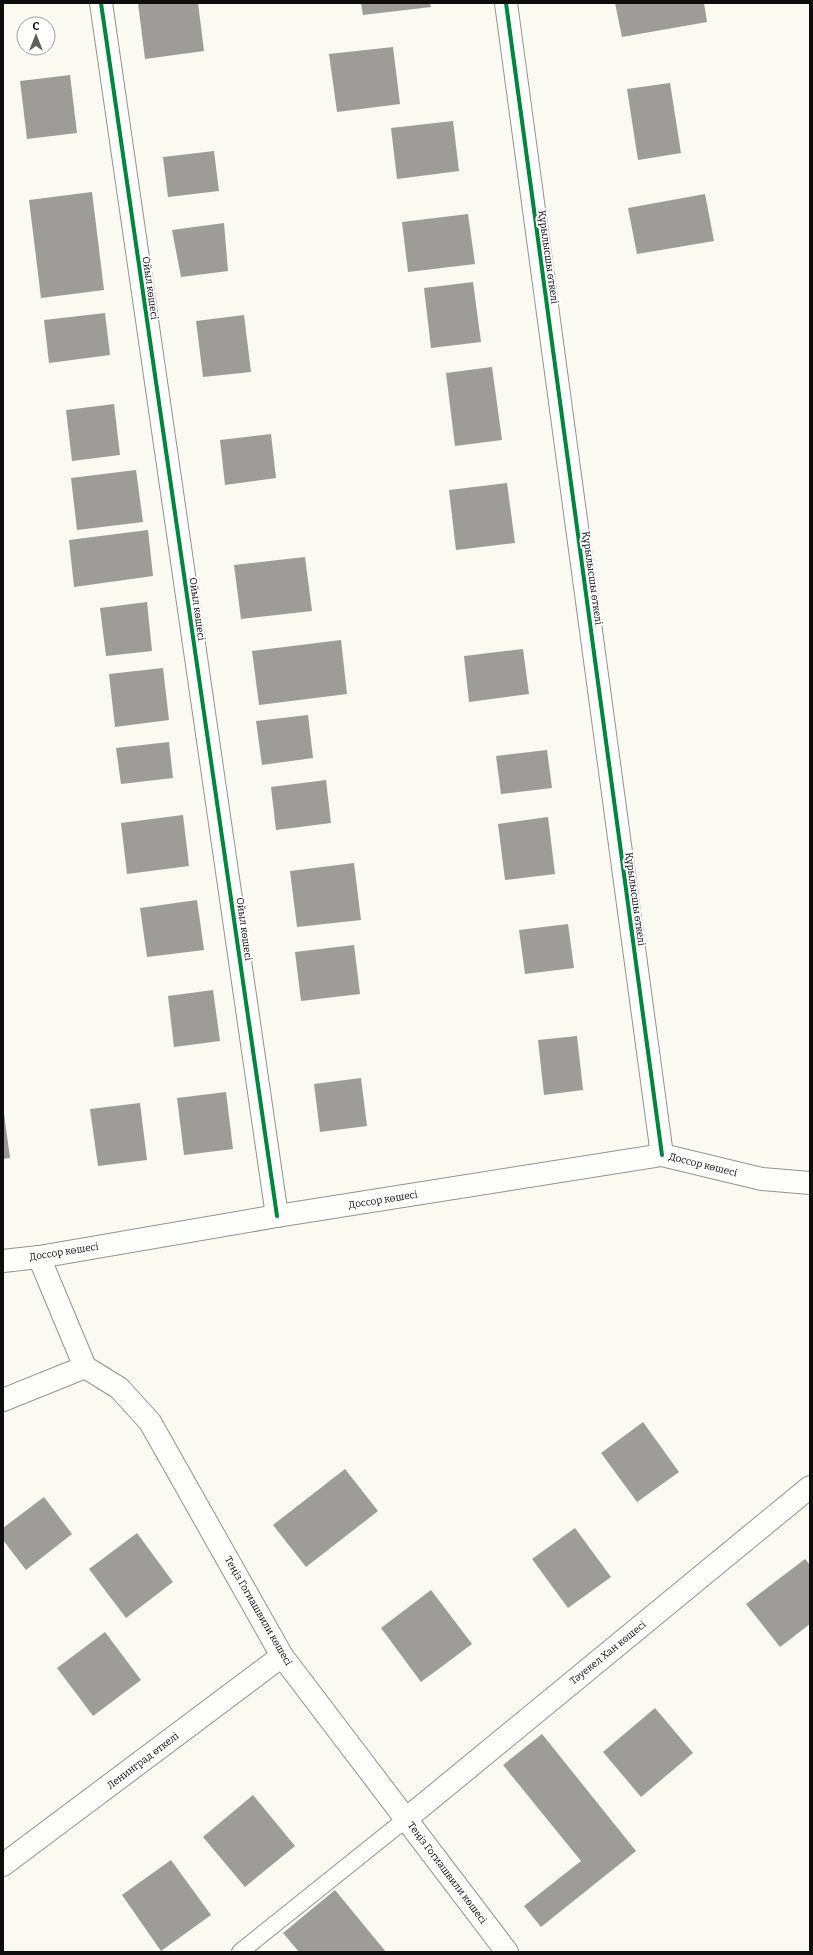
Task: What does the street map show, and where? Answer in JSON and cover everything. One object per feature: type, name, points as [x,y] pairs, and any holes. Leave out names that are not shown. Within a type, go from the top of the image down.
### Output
[{"type":"street","name":"Ойыл көшесі","points":[[101,3],[277,1216]]},
{"type":"street","name":"Құрылысшы өткелі","points":[[506,3],[662,1155]]},
{"type":"street","name":"Доссор көшесі","points":[[3,1261],[39,1257],[277,1216],[662,1155],[762,1179],[810,1183]]},
{"type":"street","points":[[3,1400],[85,1367],[39,1257]]},
{"type":"street","name":"Теңіз Гогиашвили көшесі","points":[[85,1367],[119,1388],[150,1422],[282,1656],[507,1952]]},
{"type":"street","name":"Тәуекел Хан көшесі","points":[[406,1819],[810,1487]]},
{"type":"street","name":"Ленинград өткелі","points":[[3,1865],[282,1656]]},
{"type":"lane","points":[[240,1952],[406,1819]]},
{"type":"building","points":[[138,3],[198,3],[204,51],[145,59]]},
{"type":"building","points":[[361,3],[430,3],[431,7],[363,15]]},
{"type":"building","points":[[615,3],[704,3],[707,22],[622,37]]},
{"type":"building","points":[[393,47],[400,104],[337,112],[329,54]]},
{"type":"building","points":[[70,75],[77,133],[27,139],[20,81]]},
{"type":"building","points":[[670,83],[681,153],[638,160],[627,89]]},
{"type":"building","points":[[453,121],[459,171],[397,179],[391,128]]},
{"type":"building","points":[[214,151],[219,191],[168,197],[163,157]]},
{"type":"building","points":[[92,192],[104,290],[41,298],[29,200]]},
{"type":"building","points":[[705,194],[714,241],[637,254],[628,208]]},
{"type":"building","points":[[468,214],[475,264],[408,272],[402,222]]},
{"type":"building","points":[[224,223],[228,271],[181,277],[172,230]]},
{"type":"building","points":[[473,282],[481,342],[431,348],[424,288]]},
{"type":"building","points":[[105,313],[110,355],[49,363],[44,320]]},
{"type":"building","points":[[244,315],[251,372],[203,377],[196,321]]},
{"type":"building","points":[[492,367],[502,440],[455,446],[446,373]]},
{"type":"building","points":[[114,404],[120,455],[72,461],[66,410]]},
{"type":"building","points":[[271,434],[276,478],[225,485],[220,440]]},
{"type":"building","points":[[136,470],[143,522],[77,530],[71,478]]},
{"type":"building","points":[[507,483],[515,543],[456,550],[449,490]]},
{"type":"building","points":[[148,530],[153,576],[74,587],[69,540]]},
{"type":"building","points":[[305,557],[312,611],[241,619],[234,565]]},
{"type":"building","points":[[147,602],[152,651],[106,656],[100,608]]},
{"type":"building","points":[[341,640],[347,694],[259,705],[252,651]]},
{"type":"building","points":[[523,649],[529,694],[469,702],[464,656]]},
{"type":"building","points":[[163,668],[169,720],[115,727],[109,674]]},
{"type":"building","points":[[308,715],[313,758],[262,765],[256,721]]},
{"type":"building","points":[[169,742],[173,778],[121,784],[116,748]]},
{"type":"building","points":[[547,750],[552,788],[501,794],[496,756]]},
{"type":"building","points":[[326,780],[331,823],[276,830],[271,787]]},
{"type":"building","points":[[183,815],[189,866],[127,874],[121,823]]},
{"type":"building","points":[[548,817],[555,874],[505,880],[498,824]]},
{"type":"building","points":[[354,863],[361,920],[297,927],[290,871]]},
{"type":"building","points":[[197,900],[204,950],[147,957],[140,908]]},
{"type":"building","points":[[568,924],[574,968],[525,974],[519,930]]},
{"type":"building","points":[[354,945],[360,994],[301,1001],[295,952]]},
{"type":"building","points":[[213,990],[220,1041],[174,1047],[168,996]]},
{"type":"building","points":[[577,1036],[583,1090],[544,1095],[538,1040]]},
{"type":"building","points":[[361,1078],[367,1126],[320,1132],[314,1084]]},
{"type":"building","points":[[226,1092],[233,1149],[184,1155],[177,1098]]},
{"type":"building","points":[[140,1103],[147,1160],[98,1166],[90,1109]]},
{"type":"building","points":[[3,1106],[10,1158],[3,1159]]},
{"type":"building","points":[[643,1422],[679,1472],[637,1502],[601,1453]]},
{"type":"building","points":[[345,1469],[378,1511],[306,1567],[273,1525]]},
{"type":"building","points":[[44,1497],[72,1534],[26,1570],[3,1540],[3,1528]]},
{"type":"building","points":[[575,1528],[611,1577],[568,1608],[532,1559]]},
{"type":"building","points":[[137,1533],[173,1582],[126,1618],[89,1569]]},
{"type":"building","points":[[805,1559],[810,1565],[810,1624],[780,1647],[746,1604]]},
{"type":"building","points":[[431,1590],[472,1644],[421,1682],[381,1628]]},
{"type":"building","points":[[105,1632],[141,1680],[93,1716],[57,1668]]},
{"type":"building","points":[[655,1708],[693,1753],[641,1797],[603,1752]]},
{"type":"building","points":[[542,1734],[636,1851],[541,1927],[524,1906],[581,1861],[503,1765]]},
{"type":"building","points":[[253,1795],[295,1846],[245,1887],[203,1837]]},
{"type":"building","points":[[171,1860],[211,1915],[161,1951],[122,1895]]},
{"type":"building","points":[[335,1890],[386,1952],[299,1952],[283,1933]]},
{"type":"cycle path","points":[[101,3],[277,1216]]},
{"type":"cycle path","points":[[506,3],[662,1155]]}]
